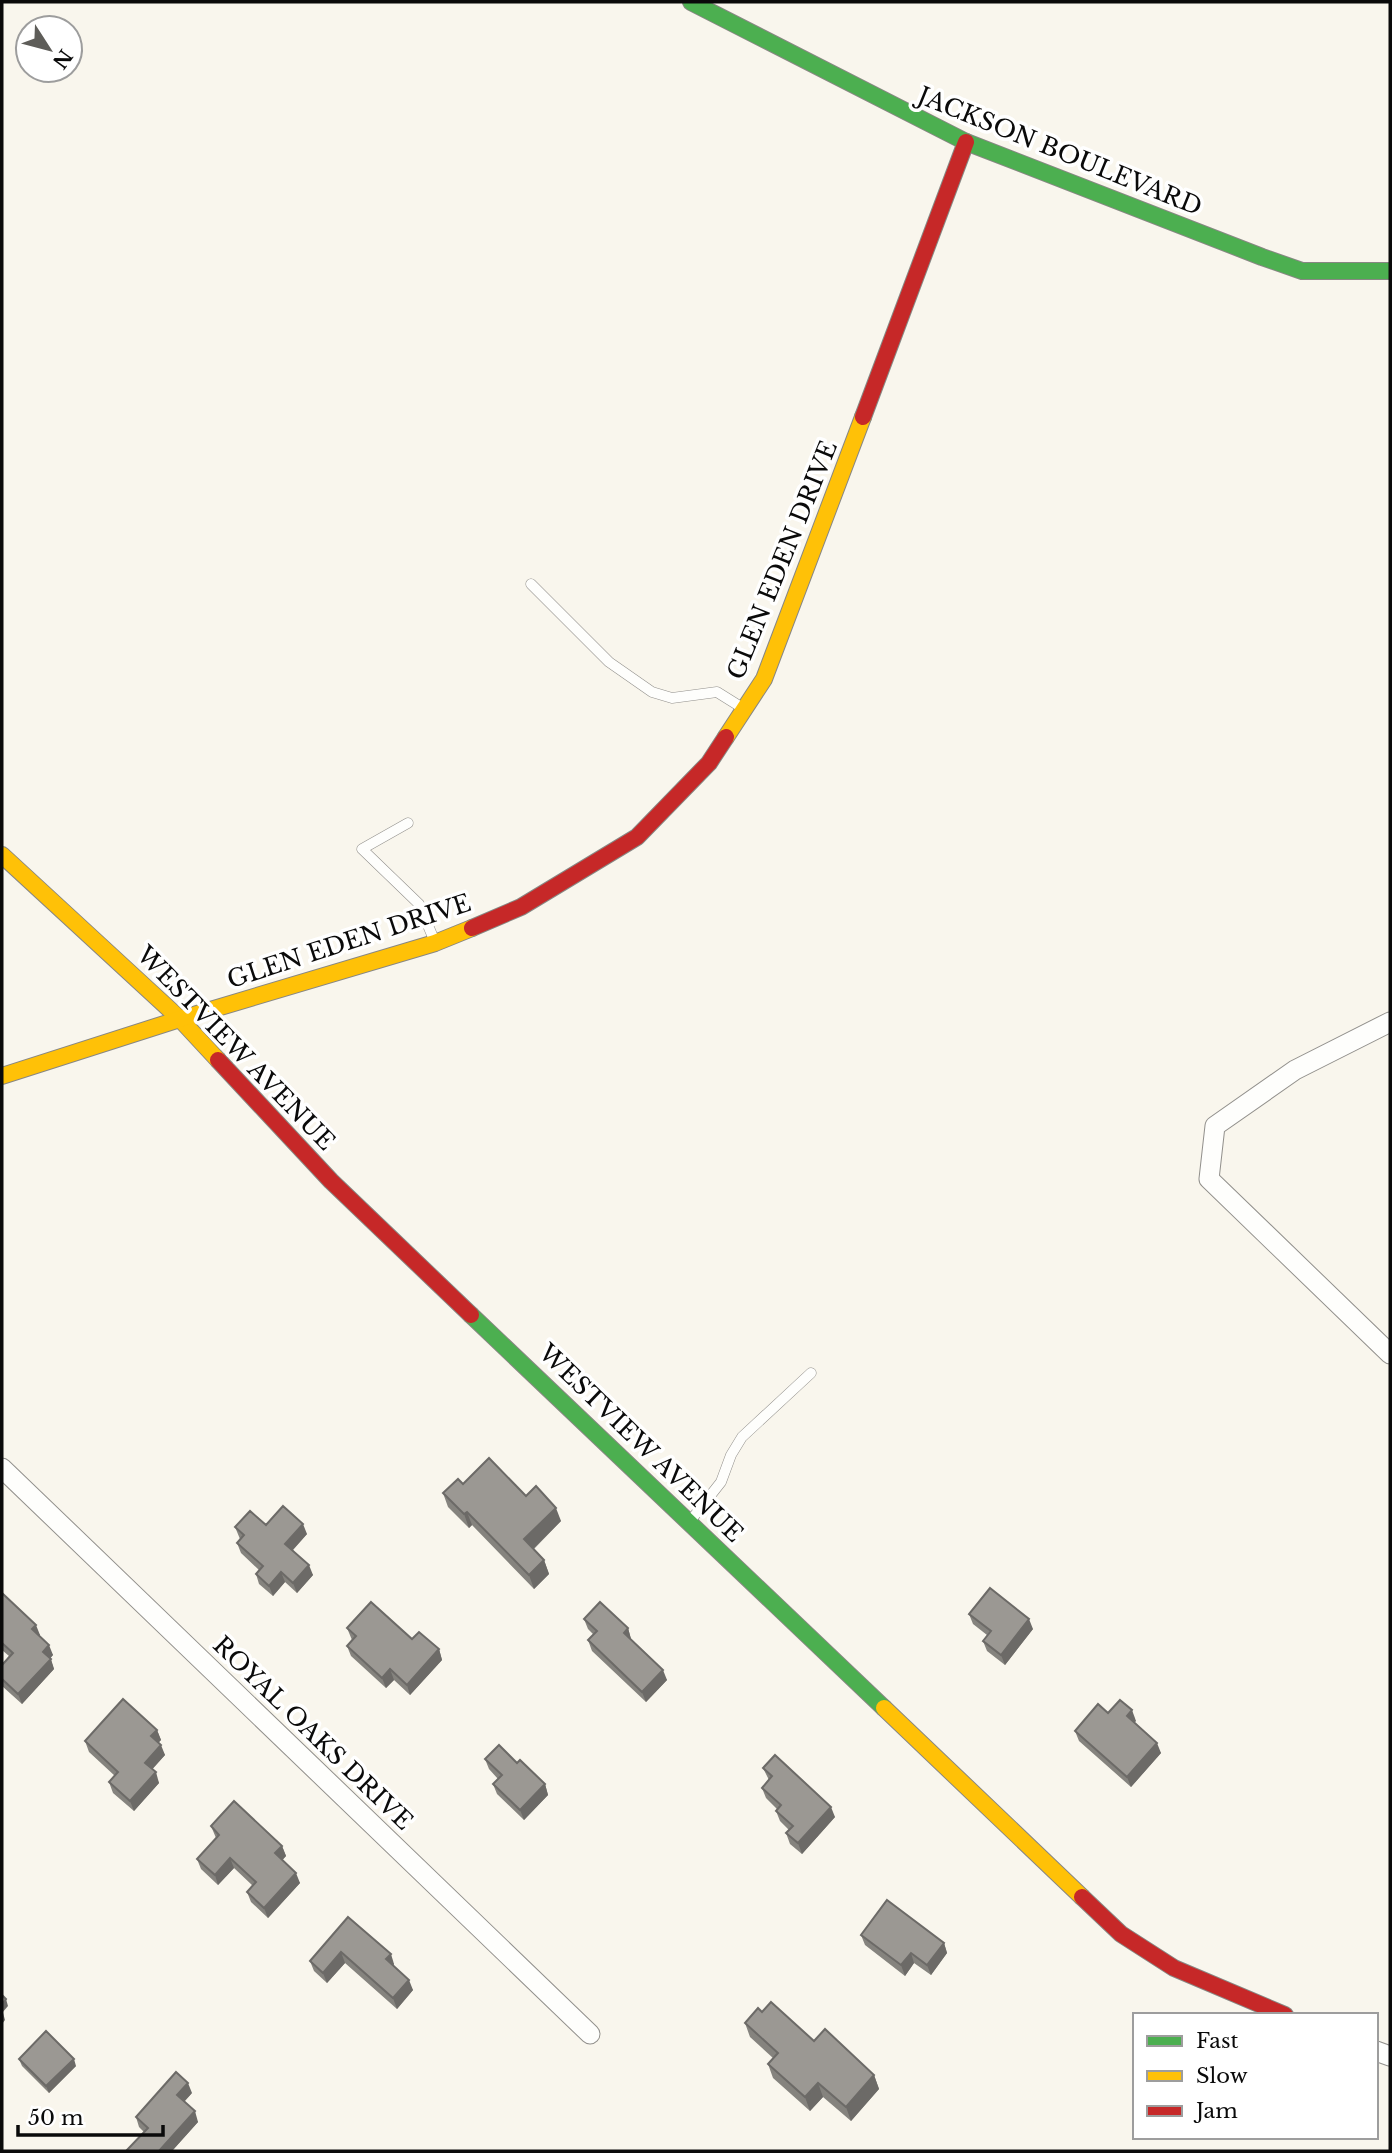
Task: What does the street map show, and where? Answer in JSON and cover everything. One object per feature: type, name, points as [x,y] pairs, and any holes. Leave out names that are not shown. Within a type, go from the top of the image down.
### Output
[{"type":"street","name":"JACKSON BOULEVARD","points":[[691,2],[965,142],[1302,271],[1390,271]]},
{"type":"street","name":"GLEN EDEN DRIVE","points":[[2,1076],[180,1019],[435,943],[521,907],[637,837],[709,763],[764,679],[965,142]]},
{"type":"street","name":"WESTVIEW AVENUE","points":[[2,855],[180,1019],[331,1181],[1121,1934],[1174,1968],[1280,2013]]},
{"type":"street","points":[[1390,1022],[1295,1070],[1215,1126],[1209,1179],[1390,1354]]},
{"type":"street","name":"ROYAL OAKS DRIVE","points":[[2,1468],[590,2034]]},
{"type":"lane","points":[[531,584],[609,662],[652,692],[672,698],[717,692],[745,709]]},
{"type":"lane","points":[[408,823],[362,849],[419,904],[435,943]]},
{"type":"lane","points":[[689,1523],[721,1482],[731,1455],[742,1437],[811,1374]]},
{"type":"building","points":[[489,1458],[526,1496],[536,1486],[556,1508],[524,1539],[544,1560],[529,1575],[467,1512],[464,1514],[443,1493],[458,1479],[463,1484]]},
{"type":"building","points":[[283,1506],[303,1524],[285,1544],[309,1565],[293,1583],[281,1572],[269,1586],[256,1574],[263,1566],[237,1543],[244,1535],[235,1527],[250,1511],[266,1525]]},
{"type":"building","points":[[990,1588],[1029,1619],[1001,1655],[983,1641],[991,1631],[969,1614]]},
{"type":"building","points":[[2,1593],[36,1625],[32,1629],[49,1645],[43,1652],[51,1659],[18,1694],[2,1679],[2,1665],[13,1653],[2,1643]]},
{"type":"building","points":[[371,1602],[412,1639],[419,1632],[439,1649],[407,1685],[390,1669],[382,1678],[347,1646],[356,1636],[347,1628]]},
{"type":"building","points":[[600,1602],[628,1628],[624,1633],[663,1670],[642,1692],[588,1640],[597,1631],[584,1619]]},
{"type":"building","points":[[123,1699],[157,1730],[151,1736],[161,1745],[145,1763],[156,1772],[130,1801],[109,1782],[118,1772],[85,1741]]},
{"type":"building","points":[[1120,1700],[1132,1710],[1127,1716],[1157,1743],[1127,1777],[1075,1731],[1098,1704],[1108,1713]]},
{"type":"building","points":[[499,1745],[517,1763],[520,1760],[545,1784],[520,1810],[493,1784],[502,1775],[485,1759]]},
{"type":"building","points":[[775,1755],[831,1807],[798,1843],[786,1833],[793,1826],[776,1811],[781,1805],[762,1788],[772,1776],[763,1768]]},
{"type":"building","points":[[234,1801],[282,1846],[275,1853],[296,1873],[264,1908],[247,1892],[256,1882],[230,1858],[215,1875],[197,1859],[219,1835],[211,1826]]},
{"type":"building","points":[[887,1900],[944,1943],[927,1965],[911,1953],[901,1965],[861,1935]]},
{"type":"building","points":[[348,1917],[391,1954],[386,1959],[409,1980],[393,1998],[341,1952],[323,1973],[310,1961]]},
{"type":"building","points":[[771,2002],[814,2041],[825,2029],[874,2075],[846,2107],[818,2083],[805,2097],[768,2064],[778,2053],[745,2023],[758,2008],[762,2012]]},
{"type":"building","points":[[46,2031],[74,2059],[46,2086],[19,2059]]},
{"type":"building","points":[[176,2072],[188,2083],[177,2095],[195,2111],[159,2151],[126,2151],[148,2128],[136,2117]]},
{"type":"traffic: fast","points":[[691,2],[966,142],[1262,257],[1302,271],[1390,271]]},
{"type":"traffic: fast","points":[[471,1315],[884,1708]]},
{"type":"traffic: slow","points":[[726,737],[764,679],[863,417]]},
{"type":"traffic: slow","points":[[2,855],[180,1019],[218,1060]]},
{"type":"traffic: slow","points":[[2,1076],[180,1019],[435,943],[472,928]]},
{"type":"traffic: slow","points":[[884,1708],[1082,1897]]},
{"type":"traffic: jam","points":[[863,417],[966,142]]},
{"type":"traffic: jam","points":[[472,928],[521,907],[637,837],[709,763],[726,737]]},
{"type":"traffic: jam","points":[[218,1060],[331,1181],[471,1315]]},
{"type":"traffic: jam","points":[[1082,1897],[1121,1934],[1174,1968],[1280,2013]]}]
